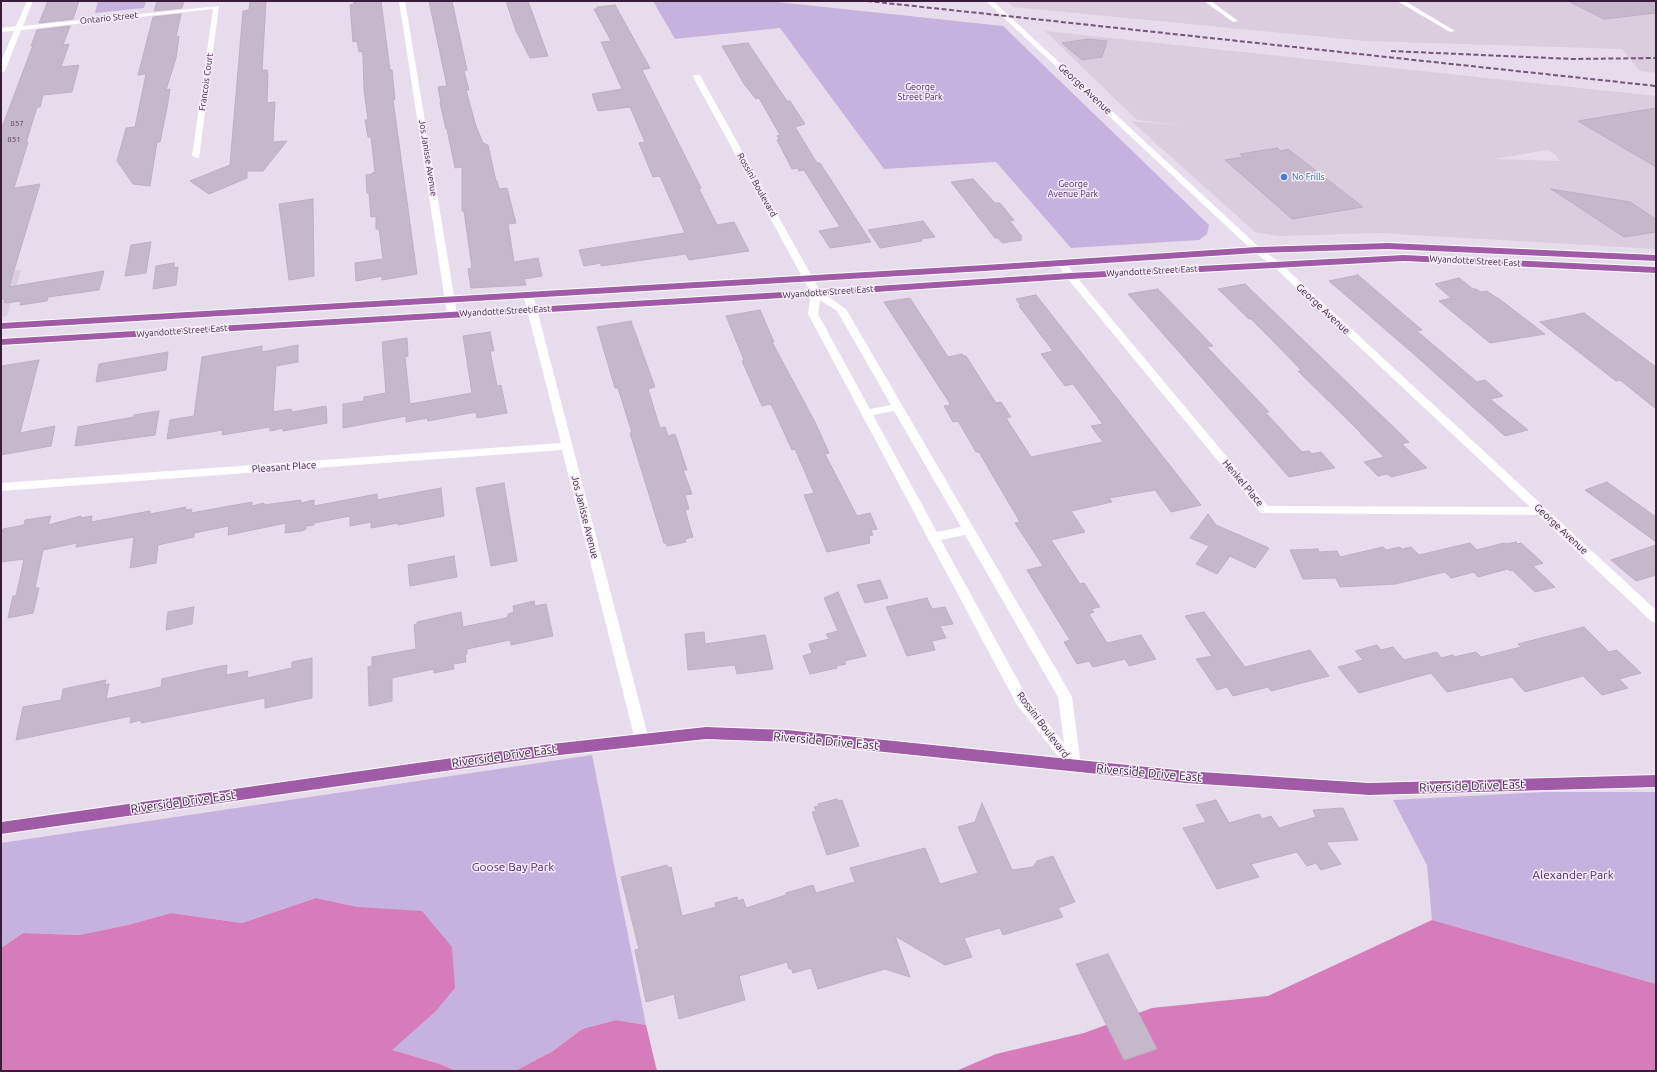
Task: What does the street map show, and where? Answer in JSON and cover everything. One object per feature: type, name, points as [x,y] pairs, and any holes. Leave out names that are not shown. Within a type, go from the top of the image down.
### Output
[{"type":"main road","name":"Wyandotte Street East","points":[[1,326],[1257,250],[1388,246],[1656,258]]},
{"type":"main road","name":"Wyandotte Street East","points":[[1,342],[816,293],[1070,276],[1404,258],[1656,270]]},
{"type":"main road","name":"Riverside Drive East","points":[[1,828],[550,750],[706,733],[787,736],[1186,777],[1368,789],[1656,781]]},
{"type":"street","points":[[1,71],[30,1]]},
{"type":"street","name":"Jos Janisse Avenue","points":[[402,1],[452,314]]},
{"type":"street","name":"George Avenue","points":[[990,1],[1257,250],[1276,264],[1656,618]]},
{"type":"street","points":[[1207,1],[1235,20]]},
{"type":"street","points":[[1400,1],[1452,31]]},
{"type":"street","name":"Ontario Street","points":[[1,30],[217,7]]},
{"type":"street","name":"Francois Court","points":[[196,156],[217,7]]},
{"type":"street","name":"Rossini Boulevard","points":[[697,77],[816,293],[841,309],[1065,697],[1074,766]]},
{"type":"street","name":"Henkel Place","points":[[1061,262],[1070,276],[1265,510],[1541,511]]},
{"type":"street","name":"Rossini Boulevard","points":[[816,293],[813,314],[1022,700],[1074,766]]},
{"type":"street","name":"Jos Janisse Avenue","points":[[528,294],[642,740]]},
{"type":"street","points":[[866,413],[897,407]]},
{"type":"street","name":"Pleasant Place","points":[[1,487],[567,446]]},
{"type":"street","points":[[934,537],[969,530]]},
{"type":"shaded area","points":[[1007,1],[1656,1],[1656,73],[1640,71],[1622,49],[1366,41],[1013,7]]},
{"type":"shaded area","points":[[1045,31],[1656,96],[1656,249],[1380,233],[1278,236],[1255,232],[1131,121],[1185,126],[1137,120]],"holes":[[[1547,150],[1556,155],[1559,161],[1495,159]]]},
{"type":"shaded area","points":[[21,270],[7,316],[1,317],[1,273]]},
{"type":"shaded area","points":[[316,898],[358,907],[422,911],[452,947],[455,988],[435,1012],[392,1050],[440,1064],[456,1071],[1,1071],[1,948],[23,933],[79,935],[128,925],[171,913],[242,923]]},
{"type":"shaded area","points":[[1432,920],[1656,984],[1656,1071],[956,1071],[996,1054],[1084,1033],[1152,1008],[1268,996]]},
{"type":"shaded area","points":[[616,1020],[646,1025],[657,1071],[515,1071],[553,1051],[582,1029]]},
{"type":"green space","points":[[98,1],[146,1],[144,8],[95,13]]},
{"type":"green space","name":"George Street Park","points":[[653,1],[768,1],[1003,26],[1209,225],[1207,234],[1199,240],[1071,248],[996,162],[884,169],[780,28],[675,39]]},
{"type":"green space","name":"Goose Bay Park","points":[[592,755],[646,1025],[616,1020],[582,1029],[553,1051],[515,1071],[456,1071],[440,1064],[391,1050],[435,1012],[358,907],[316,898],[242,923],[171,913],[128,925],[79,935],[23,933],[1,948],[1,843]]},
{"type":"green space","name":"Alexander Park","points":[[1545,792],[1656,792],[1656,984],[1432,920],[1427,865],[1393,800]]},
{"type":"building","points":[[48,1],[79,1],[73,19],[39,23]]},
{"type":"building","points":[[157,1],[184,1],[182,8],[154,11]]},
{"type":"building","points":[[250,1],[266,1],[262,70],[267,70],[268,75],[267,103],[275,102],[273,142],[287,141],[263,171],[247,171],[247,178],[209,194],[190,181],[230,165],[243,11],[249,10]]},
{"type":"building","points":[[381,1],[390,70],[392,70],[395,99],[393,100],[417,274],[382,280],[382,276],[356,281],[355,263],[383,259],[379,229],[376,229],[376,216],[371,217],[369,193],[367,193],[366,175],[375,172],[371,137],[368,137],[365,120],[368,120],[364,90],[363,56],[362,51],[359,52],[357,41],[353,42],[350,5],[354,4],[354,2]]},
{"type":"building","points":[[429,1],[452,1],[467,70],[464,71],[469,90],[466,90],[476,126],[483,143],[488,145],[499,189],[507,188],[516,223],[508,224],[514,262],[538,258],[542,276],[524,279],[526,285],[471,288],[468,269],[472,268],[464,211],[462,211],[462,167],[455,168],[440,103],[438,87],[447,86]]},
{"type":"building","points":[[506,1],[528,1],[548,56],[530,58],[516,31]]},
{"type":"building","points":[[1568,1],[1656,1],[1656,13],[1604,19]]},
{"type":"building","points":[[615,5],[650,68],[642,70],[701,188],[699,189],[717,225],[734,222],[749,251],[689,260],[686,254],[601,266],[601,263],[584,266],[579,250],[685,233],[660,176],[653,177],[639,143],[645,142],[630,107],[598,111],[592,94],[622,89],[601,42],[611,41],[594,9],[597,9],[597,7]]},
{"type":"building","points":[[181,14],[176,37],[179,36],[176,58],[166,90],[170,89],[167,108],[160,142],[157,142],[150,186],[133,184],[117,161],[126,128],[135,127],[146,74],[138,75],[153,17]]},
{"type":"building","points":[[70,26],[63,45],[69,44],[61,67],[79,65],[72,92],[43,95],[40,107],[37,107],[14,188],[40,184],[9,287],[104,271],[99,290],[48,297],[47,301],[20,305],[21,301],[5,303],[4,299],[1,298],[1,130],[33,45],[31,46],[37,30]]},
{"type":"building","points":[[1088,39],[1107,41],[1102,57],[1082,60],[1062,43]]},
{"type":"building","points":[[748,43],[787,101],[790,101],[805,124],[795,127],[817,163],[820,163],[871,242],[830,248],[819,231],[840,227],[804,170],[799,171],[798,168],[792,169],[777,140],[779,139],[777,136],[780,135],[767,112],[759,98],[756,99],[744,84],[722,46]]},
{"type":"building","points":[[1656,108],[1656,167],[1578,121]]},
{"type":"building","name":"No Frills","points":[[1277,148],[1281,151],[1288,149],[1363,207],[1292,219],[1225,160],[1243,157],[1240,154]]},
{"type":"building","points":[[973,179],[995,203],[1000,203],[1014,220],[1010,221],[1022,237],[1020,237],[1022,240],[1002,243],[998,238],[995,238],[951,182]]},
{"type":"building","points":[[1551,189],[1630,202],[1656,219],[1656,232],[1624,237]]},
{"type":"building","points":[[313,199],[314,276],[289,280],[279,204]]},
{"type":"building","points":[[923,221],[935,237],[921,239],[922,241],[880,248],[868,230]]},
{"type":"building","points":[[151,242],[146,273],[125,276],[131,245]]},
{"type":"building","points":[[174,263],[174,268],[178,267],[176,285],[153,289],[156,266]]},
{"type":"building","points":[[1358,275],[1422,330],[1417,331],[1477,382],[1485,380],[1503,396],[1490,399],[1528,430],[1505,436],[1416,356],[1329,281]]},
{"type":"building","points":[[1459,278],[1473,289],[1481,292],[1487,291],[1498,298],[1545,334],[1490,343],[1439,301],[1451,298],[1435,284]]},
{"type":"building","points":[[1245,284],[1409,442],[1402,444],[1427,468],[1391,477],[1387,474],[1378,476],[1364,462],[1384,457],[1298,371],[1302,371],[1271,339],[1218,289]]},
{"type":"building","points":[[1158,289],[1213,346],[1207,347],[1269,412],[1265,412],[1302,452],[1309,451],[1312,454],[1321,452],[1335,468],[1289,477],[1128,294]]},
{"type":"building","points":[[1036,295],[1201,505],[1171,512],[1155,490],[1109,498],[1112,502],[1071,511],[1085,532],[1051,540],[1080,584],[1084,583],[1100,607],[1091,609],[1094,612],[1089,614],[1107,643],[1141,635],[1156,659],[1129,666],[1125,659],[1093,667],[1089,661],[1077,664],[1064,642],[1070,640],[1027,570],[1043,566],[1015,523],[1020,522],[979,452],[976,452],[958,421],[953,422],[944,406],[950,405],[949,402],[884,302],[910,298],[948,357],[962,354],[966,356],[996,403],[1001,402],[1011,417],[1006,418],[1031,457],[1103,442],[1091,426],[1103,424],[1073,384],[1065,386],[1041,354],[1053,351],[1019,306],[1021,306],[1016,299]]},
{"type":"building","points":[[760,310],[774,342],[772,342],[815,422],[829,453],[825,454],[857,516],[870,513],[877,529],[871,530],[873,535],[869,536],[870,543],[827,552],[804,495],[814,493],[795,449],[792,450],[771,404],[762,406],[742,361],[744,360],[726,316]]},
{"type":"building","points":[[1584,313],[1656,367],[1656,409],[1620,380],[1616,381],[1540,322]]},
{"type":"building","points":[[631,321],[655,387],[648,389],[660,428],[665,427],[668,436],[675,434],[687,470],[683,470],[692,494],[685,495],[689,509],[685,510],[693,537],[685,539],[686,542],[667,546],[666,543],[664,543],[630,433],[632,433],[618,388],[615,388],[597,327]]},
{"type":"building","points":[[490,332],[494,351],[490,351],[497,386],[501,385],[507,413],[477,418],[476,412],[428,421],[427,418],[406,422],[406,416],[343,428],[343,404],[364,401],[364,397],[386,393],[382,342],[407,338],[408,356],[405,357],[410,404],[472,393],[463,336]]},
{"type":"building","points":[[298,345],[298,362],[276,366],[273,412],[291,409],[292,412],[326,406],[327,423],[283,431],[283,428],[270,431],[270,427],[222,435],[223,430],[167,439],[170,420],[194,416],[202,357],[262,346],[262,352]]},
{"type":"building","points":[[168,352],[166,370],[96,382],[99,364]]},
{"type":"building","points":[[39,360],[20,433],[55,426],[51,446],[1,455],[1,366]]},
{"type":"building","points":[[159,411],[155,435],[75,446],[78,427]]},
{"type":"building","points":[[1607,482],[1656,517],[1656,542],[1585,490]]},
{"type":"building","points":[[504,483],[517,561],[491,566],[476,488]]},
{"type":"building","points":[[441,488],[444,516],[398,525],[398,523],[371,528],[371,522],[350,526],[350,516],[314,523],[314,525],[306,526],[306,529],[302,531],[285,533],[286,523],[228,535],[229,526],[194,533],[194,537],[158,545],[156,563],[130,568],[134,537],[76,547],[77,543],[43,550],[35,588],[39,588],[33,613],[8,618],[13,596],[16,596],[24,559],[1,562],[1,536],[3,529],[24,525],[25,520],[51,516],[48,525],[81,516],[81,518],[92,516],[91,522],[150,511],[150,514],[186,507],[185,510],[192,509],[191,513],[252,502],[252,506],[264,503],[264,505],[301,500],[301,503],[314,500],[314,506],[377,494],[377,500]]},
{"type":"building","points":[[1208,514],[1216,525],[1269,548],[1255,568],[1230,556],[1217,574],[1196,564],[1209,546],[1190,538]]},
{"type":"building","points":[[1516,542],[1518,544],[1521,543],[1543,563],[1533,566],[1555,587],[1535,592],[1512,570],[1510,571],[1508,569],[1478,577],[1474,572],[1451,578],[1445,572],[1395,584],[1340,587],[1336,578],[1303,579],[1290,550],[1318,549],[1319,552],[1337,551],[1340,557],[1383,547],[1386,550],[1400,547],[1402,549],[1411,547],[1419,555],[1470,543],[1477,550],[1504,543]]},
{"type":"building","points":[[1656,545],[1656,575],[1636,581],[1611,560]]},
{"type":"building","points":[[454,556],[457,577],[410,586],[408,565]]},
{"type":"building","points":[[880,580],[888,598],[865,603],[857,585]]},
{"type":"building","points":[[838,592],[866,656],[844,661],[846,664],[836,666],[837,668],[810,674],[803,656],[812,653],[809,644],[829,639],[826,634],[838,631],[824,598]]},
{"type":"building","points":[[927,598],[932,609],[945,607],[953,624],[940,626],[946,638],[932,641],[935,650],[907,656],[886,607]]},
{"type":"building","points":[[534,601],[535,606],[546,604],[553,636],[511,645],[510,640],[467,649],[467,654],[465,654],[466,662],[453,664],[454,669],[434,673],[434,669],[392,678],[392,701],[369,706],[368,667],[372,666],[372,657],[416,649],[414,625],[417,624],[417,622],[461,612],[463,627],[506,618],[508,614],[514,612],[513,606]]},
{"type":"building","points":[[194,607],[192,624],[166,630],[168,612]]},
{"type":"building","points":[[1204,612],[1245,667],[1310,650],[1329,676],[1271,691],[1268,687],[1233,696],[1227,687],[1217,690],[1196,659],[1212,656],[1185,616]]},
{"type":"building","points":[[1584,627],[1609,652],[1617,650],[1641,673],[1619,679],[1628,688],[1602,695],[1583,676],[1525,692],[1512,677],[1447,692],[1431,673],[1359,693],[1338,667],[1363,660],[1355,651],[1377,645],[1381,650],[1393,647],[1404,660],[1437,652],[1441,658],[1453,655],[1454,657],[1476,652],[1481,657],[1521,647],[1518,644]]},
{"type":"building","points":[[704,632],[705,644],[765,635],[773,669],[737,674],[735,665],[688,670],[685,634]]},
{"type":"building","points":[[312,658],[312,698],[265,708],[265,698],[141,723],[141,720],[130,723],[131,716],[16,740],[23,707],[61,700],[63,689],[106,680],[105,685],[109,684],[106,699],[161,687],[162,679],[206,669],[227,665],[226,675],[248,671],[247,678],[292,668],[292,662]]},
{"type":"building","points":[[837,799],[838,801],[842,800],[859,846],[827,855],[812,812],[816,811],[814,807],[819,806],[818,804]]},
{"type":"building","points":[[1216,800],[1229,823],[1259,814],[1262,819],[1271,816],[1279,828],[1316,817],[1313,810],[1343,808],[1358,840],[1326,842],[1341,864],[1321,870],[1316,863],[1307,866],[1297,852],[1251,864],[1259,877],[1217,889],[1183,828],[1206,822],[1196,805]]},
{"type":"building","points":[[982,803],[1012,870],[1033,867],[1037,861],[1053,856],[1075,902],[1058,908],[1063,917],[1003,935],[1000,928],[964,938],[972,957],[945,965],[895,936],[910,977],[885,969],[818,989],[811,968],[793,973],[791,968],[789,969],[787,962],[739,976],[745,1000],[679,1019],[674,994],[646,1002],[635,950],[639,949],[621,877],[667,865],[668,868],[671,867],[682,916],[716,907],[715,903],[737,897],[738,901],[743,899],[746,908],[813,885],[816,893],[855,882],[850,868],[925,848],[940,884],[978,873],[958,827],[975,822]]},
{"type":"building","points":[[1108,954],[1157,1049],[1124,1060],[1076,964]]},
{"type":"railway","points":[[867,1],[1656,86]]},
{"type":"railway","points":[[1391,51],[1572,59],[1656,58]]},
{"type":"place","name":"No Frills","points":[[1284,177]]},
{"type":"park label","name":"George Avenue Park","points":[[1073,190]]}]
